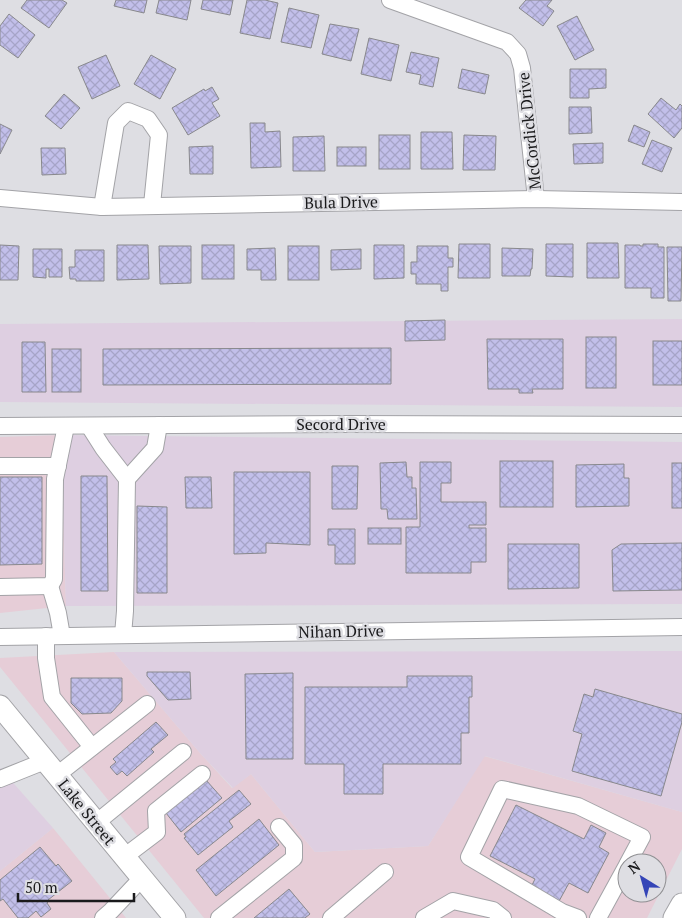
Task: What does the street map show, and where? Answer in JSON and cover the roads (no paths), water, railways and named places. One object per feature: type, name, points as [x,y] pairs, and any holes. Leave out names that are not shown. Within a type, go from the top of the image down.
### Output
[{"type":"main road","name":"Lake Street","points":[[0,706],[174,918]]},
{"type":"main road","points":[[674,918],[682,904]]},
{"type":"street","name":"McCordick Drive","points":[[390,0],[507,42],[518,54],[522,68],[536,199]]},
{"type":"street","points":[[102,207],[116,123],[128,111],[148,119],[159,134],[152,205]]},
{"type":"street","name":"Bula Drive","points":[[0,198],[102,207],[536,199],[682,202]]},
{"type":"street","points":[[123,635],[128,479],[155,448],[159,425]]},
{"type":"street","name":"Secord Drive","points":[[0,426],[682,425]]},
{"type":"street","points":[[66,426],[55,479],[54,579],[50,586],[58,613],[54,636],[46,658],[52,697],[92,747]]},
{"type":"street","points":[[89,426],[103,448],[128,479]]},
{"type":"street","points":[[0,466],[58,466]]},
{"type":"street","points":[[0,587],[50,586]]},
{"type":"street","name":"Nihan Drive","points":[[0,637],[682,627]]},
{"type":"street","points":[[0,779],[51,768],[92,747],[147,704]]},
{"type":"street","points":[[96,823],[183,752]]},
{"type":"street","points":[[124,857],[157,832],[156,811],[202,774]]},
{"type":"street","points":[[578,918],[562,912],[469,857],[502,789],[578,806],[642,837],[633,853]]},
{"type":"street","points":[[219,918],[294,858],[294,845],[279,827]]},
{"type":"street","points":[[331,918],[385,872]]},
{"type":"street","points":[[103,918],[111,912],[142,878]]},
{"type":"street","points":[[598,918],[617,883]]},
{"type":"street","points":[[424,918],[453,901],[493,910],[503,918]]}]
